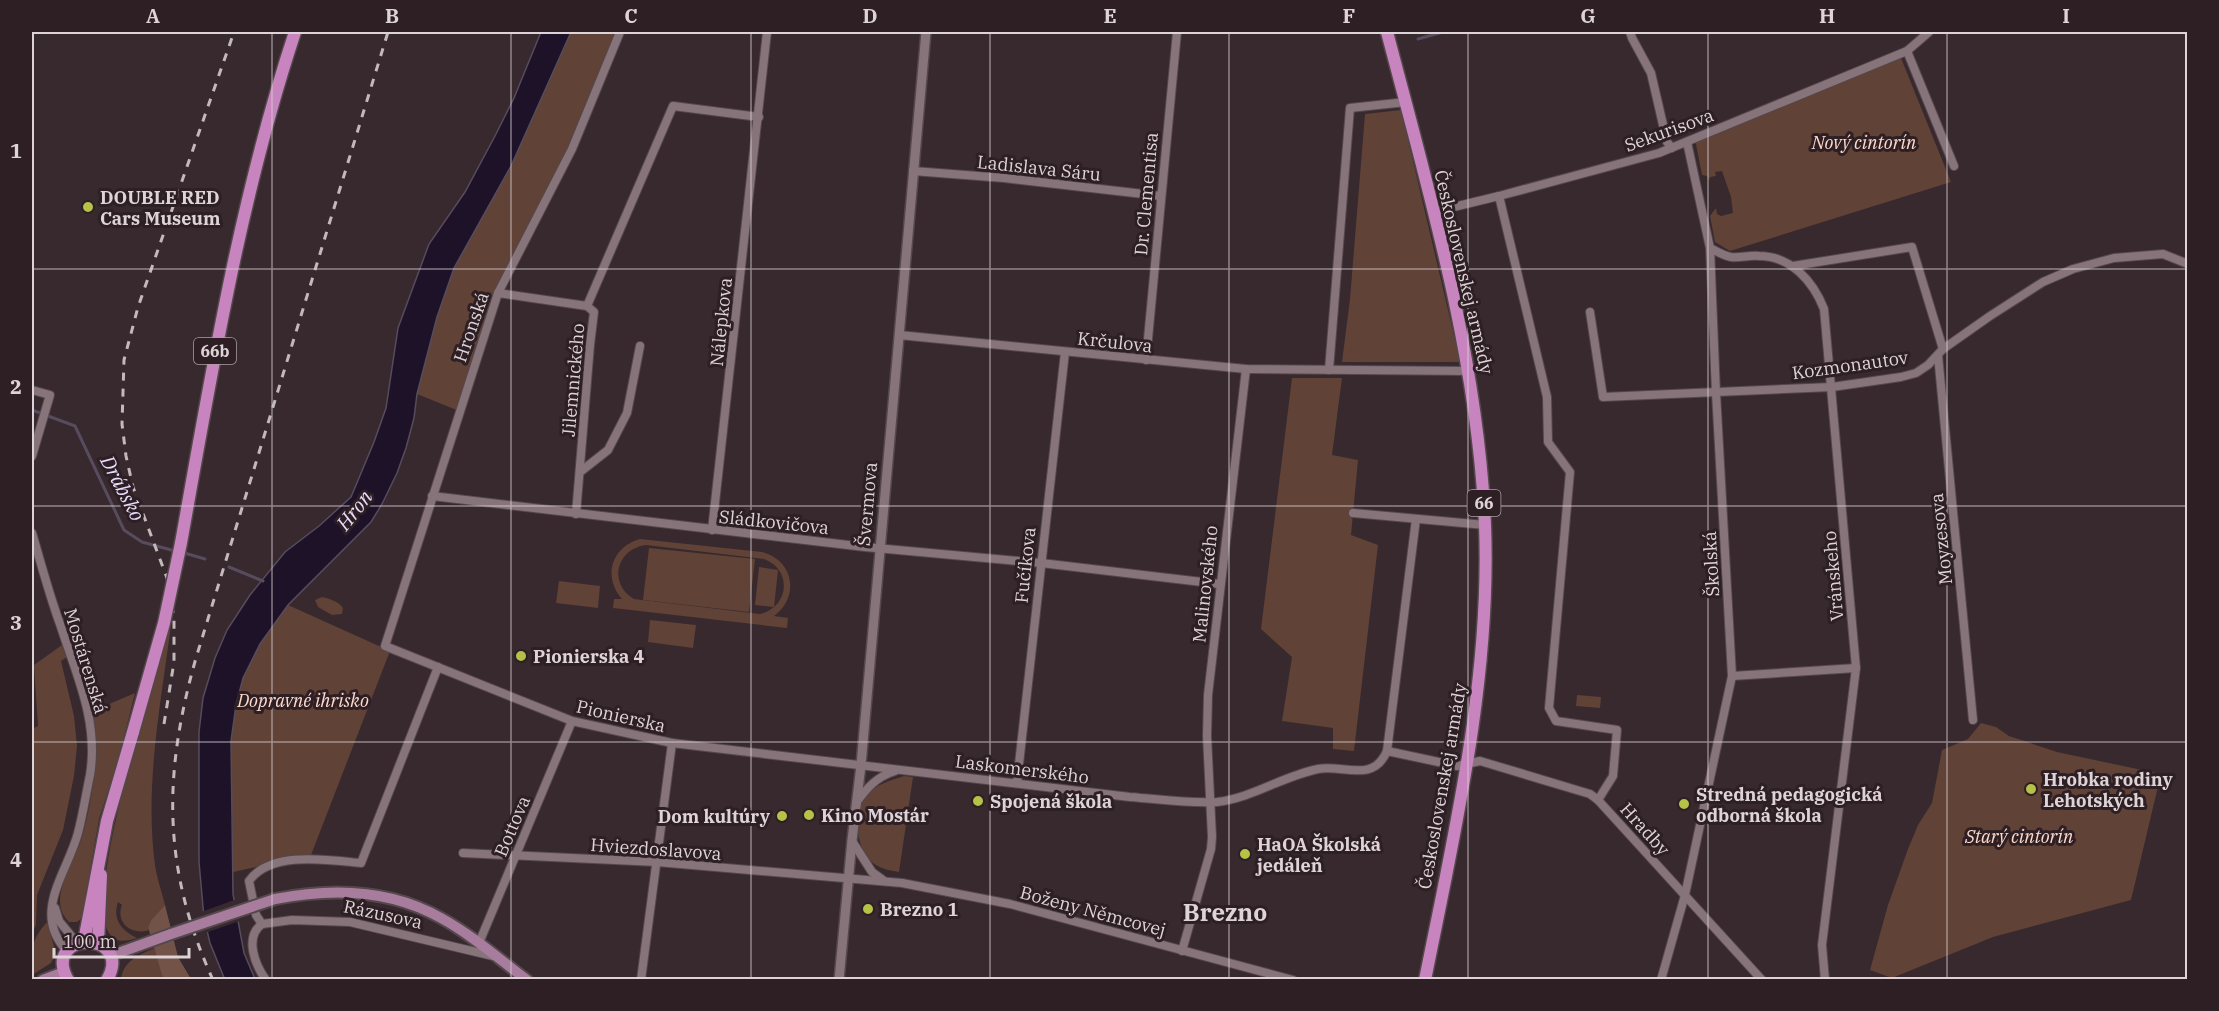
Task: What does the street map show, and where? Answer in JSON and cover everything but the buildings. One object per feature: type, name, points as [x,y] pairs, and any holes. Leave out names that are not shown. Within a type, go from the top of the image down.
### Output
[{"type":"main road","name":"66b","points":[[81,942],[101,859],[107,821],[162,631],[181,543],[242,218],[270,112],[295,32]]},
{"type":"main road","name":"Československej armády","points":[[1387,32],[1433,212],[1469,371],[1481,469],[1485,525],[1482,650],[1468,765],[1425,980]]},
{"type":"main road","name":"66b","points":[[98,943],[101,859]]},
{"type":"main road","name":"Rázusova","points":[[110,956],[275,899],[330,892],[350,892],[386,898],[427,911],[479,943],[527,980]]},
{"type":"main road","points":[[43,980],[66,976],[63,961],[67,951],[81,942],[98,943],[110,956],[112,966],[107,980]]},
{"type":"street","name":"Hronská","points":[[386,646],[498,293],[572,148],[620,32]]},
{"type":"street","name":"Nálepkova","points":[[712,530],[767,32]]},
{"type":"street","name":"Švermova","points":[[839,980],[861,765],[926,32]]},
{"type":"street","name":"Dr. Clementisa","points":[[1146,360],[1177,32]]},
{"type":"street","points":[[1630,32],[1651,74],[1667,142],[1672,148]]},
{"type":"street","name":"Sekurisova","points":[[1433,212],[1672,148],[1907,51],[1929,32]]},
{"type":"street","points":[[1907,51],[1954,165]]},
{"type":"street","points":[[1329,370],[1350,108],[1406,102]]},
{"type":"street","points":[[587,306],[673,106],[759,117]]},
{"type":"street","name":"Školská","points":[[1661,980],[1685,896],[1732,676],[1710,248],[1688,142]]},
{"type":"street","name":"Ladislava Sáru","points":[[913,171],[1004,178],[1161,196]]},
{"type":"street","points":[[1499,196],[1548,397],[1548,442],[1570,472],[1549,708],[1556,721],[1617,730],[1613,776],[1598,800]]},
{"type":"street","name":"Moyzesova","points":[[1793,266],[1912,247],[1940,352],[1973,720]]},
{"type":"street","name":"Vránskeho","points":[[1710,248],[1730,257],[1761,255],[1779,259],[1793,266],[1817,292],[1824,309],[1856,668],[1822,945],[1825,980]]},
{"type":"street","name":"Kozmonautov","points":[[1590,312],[1603,397],[1832,387],[1916,373],[1940,352],[2043,282],[2073,269],[2114,258],[2163,254],[2187,264]]},
{"type":"street","name":"Jilemnického","points":[[498,293],[587,306],[594,312],[576,514]]},
{"type":"street","name":"Krčulova","points":[[898,335],[1246,369],[1469,371]]},
{"type":"street","points":[[580,472],[608,450],[627,413],[640,346]]},
{"type":"street","name":"Fučíkova","points":[[1017,782],[1065,352]]},
{"type":"street","name":"Malinovského","points":[[1182,951],[1211,849],[1213,827],[1207,704],[1219,584],[1246,369]]},
{"type":"street","points":[[32,390],[50,395],[32,456]]},
{"type":"street","name":"Sládkovičova","points":[[432,496],[712,530],[1041,563],[1219,584]]},
{"type":"street","points":[[1353,513],[1485,525]]},
{"type":"street","points":[[1211,802],[1229,800],[1317,769],[1354,771],[1372,768],[1382,761],[1387,752],[1416,519]]},
{"type":"street","name":"Mostárenská","points":[[32,533],[51,598],[83,689],[93,751],[77,834],[54,896],[51,918],[55,936],[67,951]]},
{"type":"street","name":"Pionierska","points":[[386,646],[572,721],[672,743],[861,765]]},
{"type":"street","points":[[266,980],[260,972],[254,955],[254,935],[262,924],[256,915],[249,881],[254,874],[268,866],[292,860],[320,859],[361,863],[438,667]]},
{"type":"street","points":[[1732,676],[1856,668]]},
{"type":"street","name":"Bottova","points":[[479,943],[572,721]]},
{"type":"street","points":[[641,980],[672,743]]},
{"type":"street","name":"Hradby","points":[[1387,752],[1457,766],[1480,761],[1590,794],[1762,980]]},
{"type":"street","name":"Laskomerského","points":[[861,765],[1130,797],[1195,803],[1211,802]]},
{"type":"street","name":"Laskomerského","points":[[856,803],[870,784],[884,774],[906,770]]},
{"type":"street","points":[[852,840],[872,872],[884,881]]},
{"type":"street","name":"Hviezdoslavova","points":[[463,854],[657,862],[848,879]]},
{"type":"street","name":"Boženy Němcovej","points":[[848,879],[884,881],[1010,904],[1293,980]]},
{"type":"street","points":[[53,904],[59,921],[81,942]]},
{"type":"street","name":"Rázusova","points":[[262,924],[292,920],[350,922],[496,957]]},
{"type":"green space","points":[[571,32],[620,32],[572,149],[498,293],[459,411],[417,394],[437,317],[454,268],[511,166]]},
{"type":"green space","name":"Nový cintorín","points":[[1901,58],[1951,182],[1730,251],[1715,242],[1710,216],[1716,208],[1717,214],[1721,216],[1733,213],[1731,197],[1722,171],[1715,172],[1716,176],[1710,177],[1709,180],[1707,176],[1702,175],[1695,139]]},
{"type":"green space","points":[[1401,110],[1460,362],[1342,362],[1350,299],[1365,114]]},
{"type":"green space","points":[[1292,378],[1342,378],[1332,455],[1358,460],[1351,535],[1378,545],[1354,751],[1333,749],[1333,728],[1282,721],[1292,657],[1261,629]]},
{"type":"green space","points":[[640,539],[762,552],[773,556],[787,571],[790,580],[788,599],[774,616],[788,618],[787,628],[613,608],[614,599],[622,599],[612,581],[613,563],[617,555],[630,543]],"holes":[[[646,545],[764,559],[780,571],[784,588],[777,604],[760,614],[634,599],[626,593],[618,576],[622,560],[628,553]]]},
{"type":"green space","points":[[649,548],[755,559],[749,612],[643,600]]},
{"type":"green space","points":[[759,567],[778,570],[774,607],[755,605]]},
{"type":"green space","points":[[559,581],[600,586],[598,608],[556,603]]},
{"type":"green space","points":[[322,597],[339,604],[343,608],[342,614],[332,615],[318,607],[315,600]]},
{"type":"green space","name":"Dopravné ihrisko","points":[[288,605],[390,651],[311,855],[233,872],[231,741],[236,705],[243,678],[260,644]]},
{"type":"green space","points":[[172,617],[156,741],[152,803],[155,865],[165,905],[151,920],[149,930],[137,931],[123,922],[120,911],[122,905],[118,902],[117,919],[127,932],[137,938],[126,941],[118,940],[109,933],[104,910],[106,874],[126,780]]},
{"type":"green space","points":[[650,620],[696,625],[693,648],[648,642]]},
{"type":"green space","points":[[62,645],[67,657],[61,661],[74,716],[77,746],[74,776],[63,830],[37,895],[36,925],[32,933],[32,729],[38,726],[34,665]]},
{"type":"green space","points":[[94,689],[100,708],[135,693],[119,757],[99,819],[82,918],[77,922],[69,922],[64,916],[60,902],[65,877],[82,837],[90,801],[94,746],[87,691]]},
{"type":"green space","points":[[1577,695],[1601,697],[1600,708],[1576,706]]},
{"type":"green space","name":"Starý cintorín","points":[[1981,723],[1996,727],[2009,736],[2057,752],[2161,774],[2131,900],[1993,937],[1892,978],[1870,970],[1888,905],[1908,849],[1918,825],[1932,803],[1942,750],[1968,739]]},
{"type":"green space","points":[[904,776],[913,777],[899,872],[881,868],[869,859],[860,842],[858,823],[859,813],[866,796],[883,783]]},
{"type":"green space","points":[[47,922],[56,953],[51,963],[32,975],[33,947],[37,935]]},
{"type":"green space","points":[[154,948],[165,979],[121,979],[129,963],[137,956]]},
{"type":"shaded area","points":[[165,905],[178,957],[191,979],[165,979],[162,975],[148,927],[151,920]]},
{"type":"water","name":"Hron","points":[[541,32],[571,32],[511,166],[454,268],[437,317],[417,394],[414,418],[397,473],[371,522],[288,605],[260,644],[243,678],[236,705],[231,741],[233,894],[244,953],[255,979],[225,980],[210,943],[204,918],[199,862],[199,732],[203,698],[215,658],[227,630],[250,595],[285,552],[351,497],[386,408],[398,328],[429,244],[465,192],[495,136],[514,98]]},
{"type":"pier","points":[[237,899],[240,921],[205,933],[201,912]]},
{"type":"waterway","points":[[1418,39],[1443,32]]},
{"type":"waterway","name":"Drábsko","points":[[32,410],[75,426],[124,530],[142,542],[175,551]]},
{"type":"waterway","name":"Drábsko","points":[[181,552],[205,559]]},
{"type":"waterway","name":"Drábsko","points":[[229,567],[263,581]]},
{"type":"railway","points":[[164,724],[174,662],[174,618],[167,578],[133,487],[126,456],[122,424],[124,360],[138,307],[234,32]]},
{"type":"railway","points":[[213,980],[196,939],[184,899],[173,820],[173,781],[185,701],[196,658],[388,32]]},
{"type":"place","name":"DOUBLE RED Cars Museum","points":[[88,207]]},
{"type":"place","name":"Pionierska 4","points":[[521,656]]},
{"type":"place","name":"Hrobka rodiny Lehotských","points":[[2031,789]]},
{"type":"place","name":"Spojená škola","points":[[978,801]]},
{"type":"place","name":"Stredná pedagogická odborná škola","points":[[1684,804]]},
{"type":"place","name":"Kino Mostár","points":[[809,815]]},
{"type":"place","name":"Dom kultúry","points":[[782,816]]},
{"type":"place","name":"HaOA Školská jedáleň","points":[[1245,854]]},
{"type":"place","name":"Brezno 1","points":[[868,909]]},
{"type":"district","name":"Brezno","points":[[1225,912]]}]
